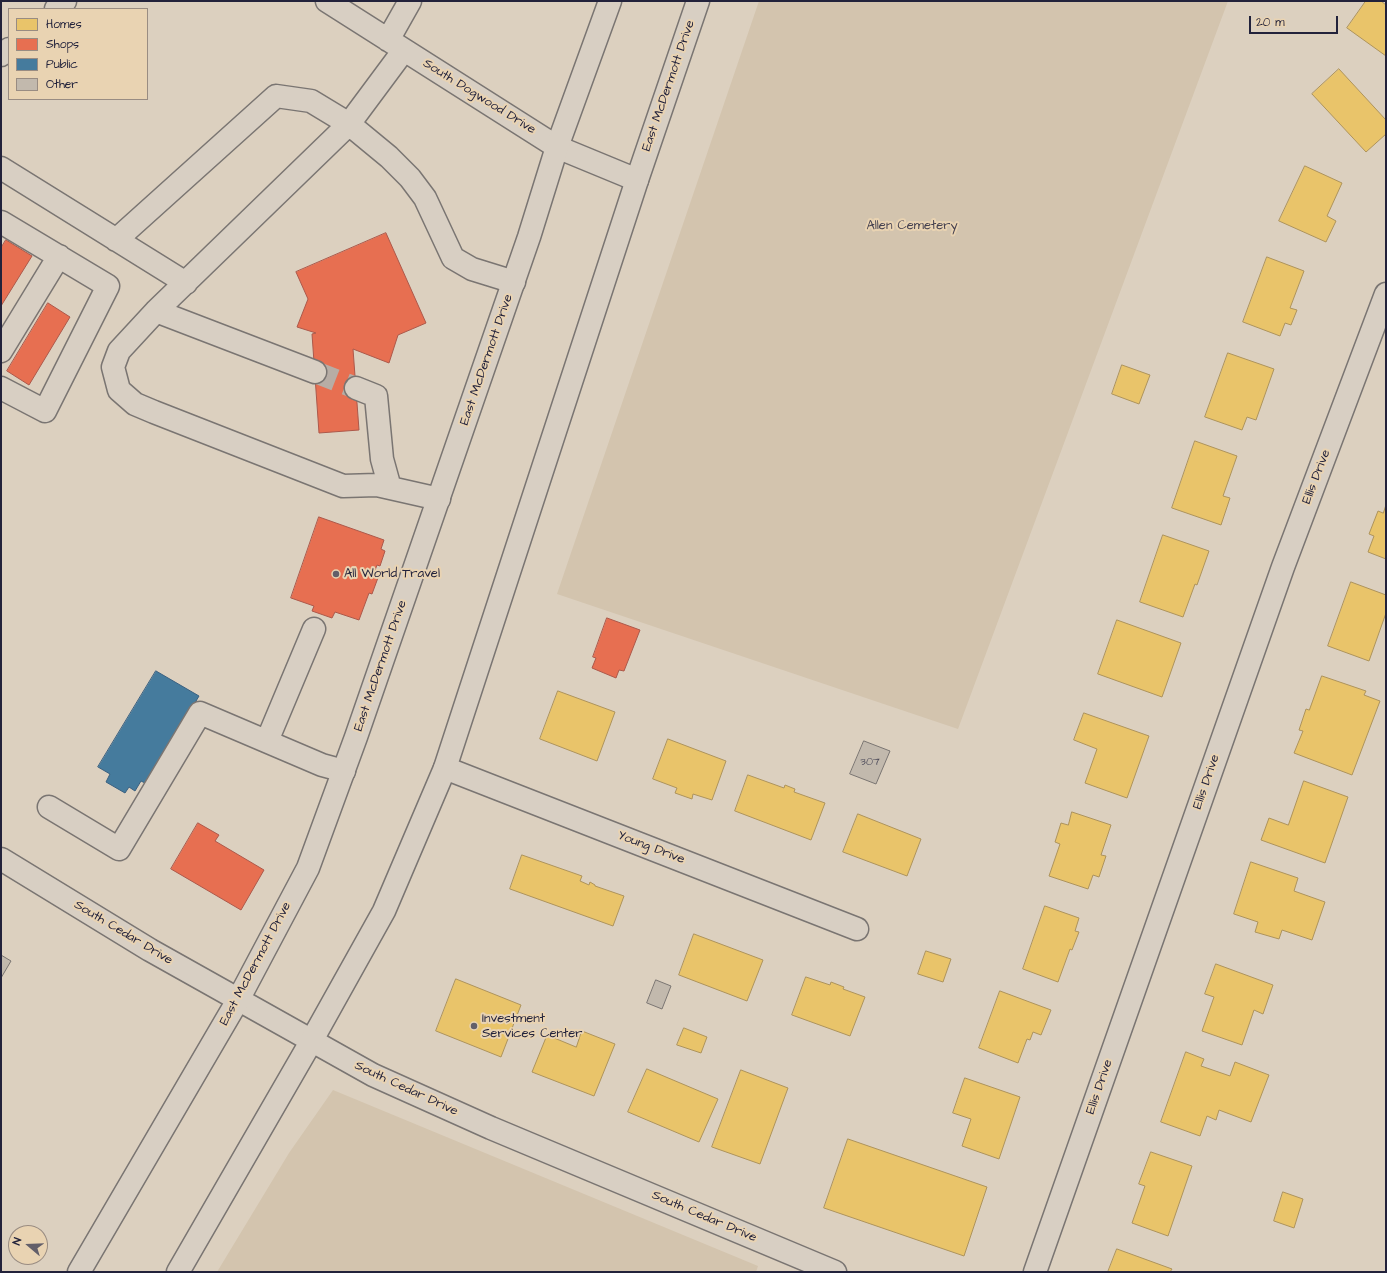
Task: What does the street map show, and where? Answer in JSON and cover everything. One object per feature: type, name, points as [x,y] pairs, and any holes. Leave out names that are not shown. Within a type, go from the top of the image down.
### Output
[{"type":"street","points":[[57,8],[65,1]]},
{"type":"street","name":"South Dogwood Drive","points":[[327,1],[557,147],[637,180]]},
{"type":"street","points":[[410,1],[396,45],[349,124],[156,311],[119,351],[113,367],[119,390],[135,404],[343,486],[377,485],[439,499]]},
{"type":"street","name":"East McDermott Drive","points":[[79,1272],[238,1000],[308,868],[344,771],[439,499],[514,282],[557,147],[610,1]]},
{"type":"street","name":"East McDermott Drive","points":[[178,1272],[384,912],[445,768],[637,180],[698,1]]},
{"type":"street","points":[[116,240],[276,96],[311,101],[349,124],[389,157],[410,178],[425,198],[453,258],[472,268],[514,282]]},
{"type":"street","points":[[1,168],[186,283]]},
{"type":"street","points":[[1,222],[108,286],[45,411],[1,388]]},
{"type":"street","points":[[1,351],[59,256]]},
{"type":"street","name":"Ellis Drive","points":[[1035,1272],[1283,567],[1386,294]]},
{"type":"street","points":[[156,311],[315,372]]},
{"type":"street","points":[[356,388],[376,396],[382,458],[390,488]]},
{"type":"street","points":[[267,741],[314,629]]},
{"type":"street","points":[[49,807],[119,849],[200,713],[322,765],[344,771]]},
{"type":"street","name":"Young Drive","points":[[445,768],[856,929]]},
{"type":"street","name":"South Cedar Drive","points":[[1,859],[150,950],[373,1075],[491,1128],[835,1272]]},
{"type":"green space","name":"Allen Cemetery","points":[[759,1],[1228,1],[958,729],[557,594]]},
{"type":"green space","points":[[333,1090],[758,1266],[756,1272],[217,1272],[289,1153]]},
{"type":"building: Homes","points":[[1366,1],[1381,1],[1386,5],[1386,56],[1347,28]]},
{"type":"building: Homes","points":[[1339,69],[1386,120],[1386,134],[1366,152],[1312,94]]},
{"type":"building: Homes","points":[[1305,166],[1342,183],[1327,216],[1336,221],[1326,242],[1279,221]]},
{"type":"building: Homes","points":[[1267,257],[1304,271],[1290,308],[1297,310],[1291,325],[1285,323],[1280,336],[1243,322]]},
{"type":"building: Homes","points":[[1228,353],[1274,369],[1256,420],[1247,417],[1242,430],[1205,417]]},
{"type":"building: Homes","points":[[1122,365],[1150,375],[1139,404],[1112,394]]},
{"type":"building: Homes","points":[[1195,441],[1237,456],[1223,496],[1230,498],[1221,525],[1172,508]]},
{"type":"building: Homes","points":[[1386,505],[1386,559],[1368,552],[1374,536],[1369,534],[1378,511],[1383,513]]},
{"type":"building: Homes","points":[[1163,535],[1209,551],[1197,585],[1195,584],[1183,617],[1140,602]]},
{"type":"building: Homes","points":[[1351,582],[1386,595],[1386,613],[1369,661],[1328,646]]},
{"type":"building: Homes","points":[[1117,620],[1181,643],[1162,697],[1098,674]]},
{"type":"building: Homes","points":[[1322,676],[1366,691],[1364,695],[1380,701],[1352,775],[1294,753],[1303,731],[1299,730],[1306,709],[1309,710]]},
{"type":"building: Homes","points":[[558,691],[615,712],[597,761],[540,739]]},
{"type":"building: Homes","points":[[1084,713],[1149,736],[1127,798],[1085,783],[1097,749],[1074,740]]},
{"type":"building: Homes","points":[[668,739],[726,761],[712,800],[693,794],[692,799],[675,793],[677,788],[653,779]]},
{"type":"building: Homes","points":[[748,775],[784,788],[785,785],[795,789],[794,792],[825,803],[811,840],[735,811]]},
{"type":"building: Homes","points":[[1304,781],[1348,797],[1325,863],[1261,840],[1269,818],[1288,825]]},
{"type":"building: Homes","points":[[1072,812],[1111,825],[1101,855],[1106,856],[1099,877],[1093,875],[1088,889],[1049,876],[1060,844],[1055,842],[1061,823],[1068,825]]},
{"type":"building: Homes","points":[[858,814],[921,839],[907,876],[843,852]]},
{"type":"building: Homes","points":[[522,855],[582,876],[580,881],[589,885],[590,882],[595,886],[624,896],[613,926],[510,889]]},
{"type":"building: Homes","points":[[1251,862],[1298,878],[1294,891],[1325,902],[1312,940],[1282,930],[1279,939],[1255,932],[1258,922],[1234,914]]},
{"type":"building: Homes","points":[[1045,906],[1079,918],[1075,931],[1079,932],[1072,950],[1070,949],[1058,982],[1023,969]]},
{"type":"building: Homes","points":[[694,934],[763,960],[747,1001],[679,975]]},
{"type":"building: Homes","points":[[926,951],[951,959],[943,982],[918,974]]},
{"type":"building: Homes","points":[[1216,964],[1273,985],[1263,1014],[1254,1010],[1242,1045],[1202,1031],[1214,997],[1205,994]]},
{"type":"building: Homes","points":[[806,977],[830,985],[831,982],[844,987],[843,989],[865,997],[850,1036],[792,1015]]},
{"type":"building: Homes","points":[[456,979],[521,1005],[501,1057],[436,1031]]},
{"type":"building: Homes","points":[[1000,991],[1051,1010],[1041,1035],[1033,1032],[1030,1040],[1027,1039],[1018,1063],[979,1048]]},
{"type":"building: Homes","points":[[684,1028],[707,1037],[701,1053],[677,1045]]},
{"type":"building: Homes","points":[[582,1031],[615,1044],[594,1096],[532,1072],[547,1035],[576,1047]]},
{"type":"building: Homes","points":[[1186,1052],[1204,1059],[1201,1066],[1230,1076],[1235,1062],[1269,1075],[1251,1122],[1219,1110],[1216,1120],[1207,1116],[1200,1136],[1161,1122]]},
{"type":"building: Homes","points":[[647,1069],[718,1099],[699,1142],[628,1112]]},
{"type":"building: Homes","points":[[741,1070],[788,1088],[760,1164],[712,1147]]},
{"type":"building: Homes","points":[[965,1078],[1020,1097],[999,1159],[962,1146],[971,1119],[953,1113]]},
{"type":"building: Homes","points":[[848,1139],[987,1187],[964,1256],[824,1208]]},
{"type":"building: Homes","points":[[1151,1152],[1192,1166],[1168,1236],[1132,1223],[1145,1186],[1139,1184]]},
{"type":"building: Homes","points":[[1283,1192],[1303,1199],[1294,1228],[1274,1221]]},
{"type":"building: Homes","points":[[1117,1249],[1172,1269],[1170,1272],[1108,1272]]},
{"type":"building: Shops","points":[[386,233],[426,323],[398,335],[389,363],[353,349],[359,430],[319,433],[312,334],[316,333],[297,327],[308,299],[296,272]]},
{"type":"building: Shops","points":[[6,240],[32,256],[1,306],[1,248]]},
{"type":"building: Shops","points":[[48,303],[70,317],[29,385],[7,371]]},
{"type":"building: Shops","points":[[319,517],[384,540],[381,549],[385,551],[380,566],[377,565],[374,573],[379,575],[372,594],[369,593],[359,620],[335,612],[332,618],[312,611],[314,606],[291,598]]},
{"type":"building: Shops","points":[[607,618],[640,630],[624,671],[619,670],[616,678],[592,668],[596,658],[593,657]]},
{"type":"building: Shops","points":[[198,823],[219,835],[215,841],[264,870],[241,910],[171,869]]},
{"type":"building: Public","points":[[156,671],[199,696],[147,784],[141,781],[135,791],[129,787],[125,793],[106,782],[110,774],[98,767]]},
{"type":"building: Other","points":[[864,741],[890,751],[876,784],[850,774]]},
{"type":"building: Other","points":[[1,955],[11,961],[1,978]]},
{"type":"building: Other","points":[[656,980],[671,986],[662,1009],[647,1003]]},
{"type":"tunnel","points":[[315,372],[356,388]]},
{"type":"place","name":"All World Travel","points":[[336,574]]},
{"type":"place","name":"Investment Services Center","points":[[474,1026]]}]
